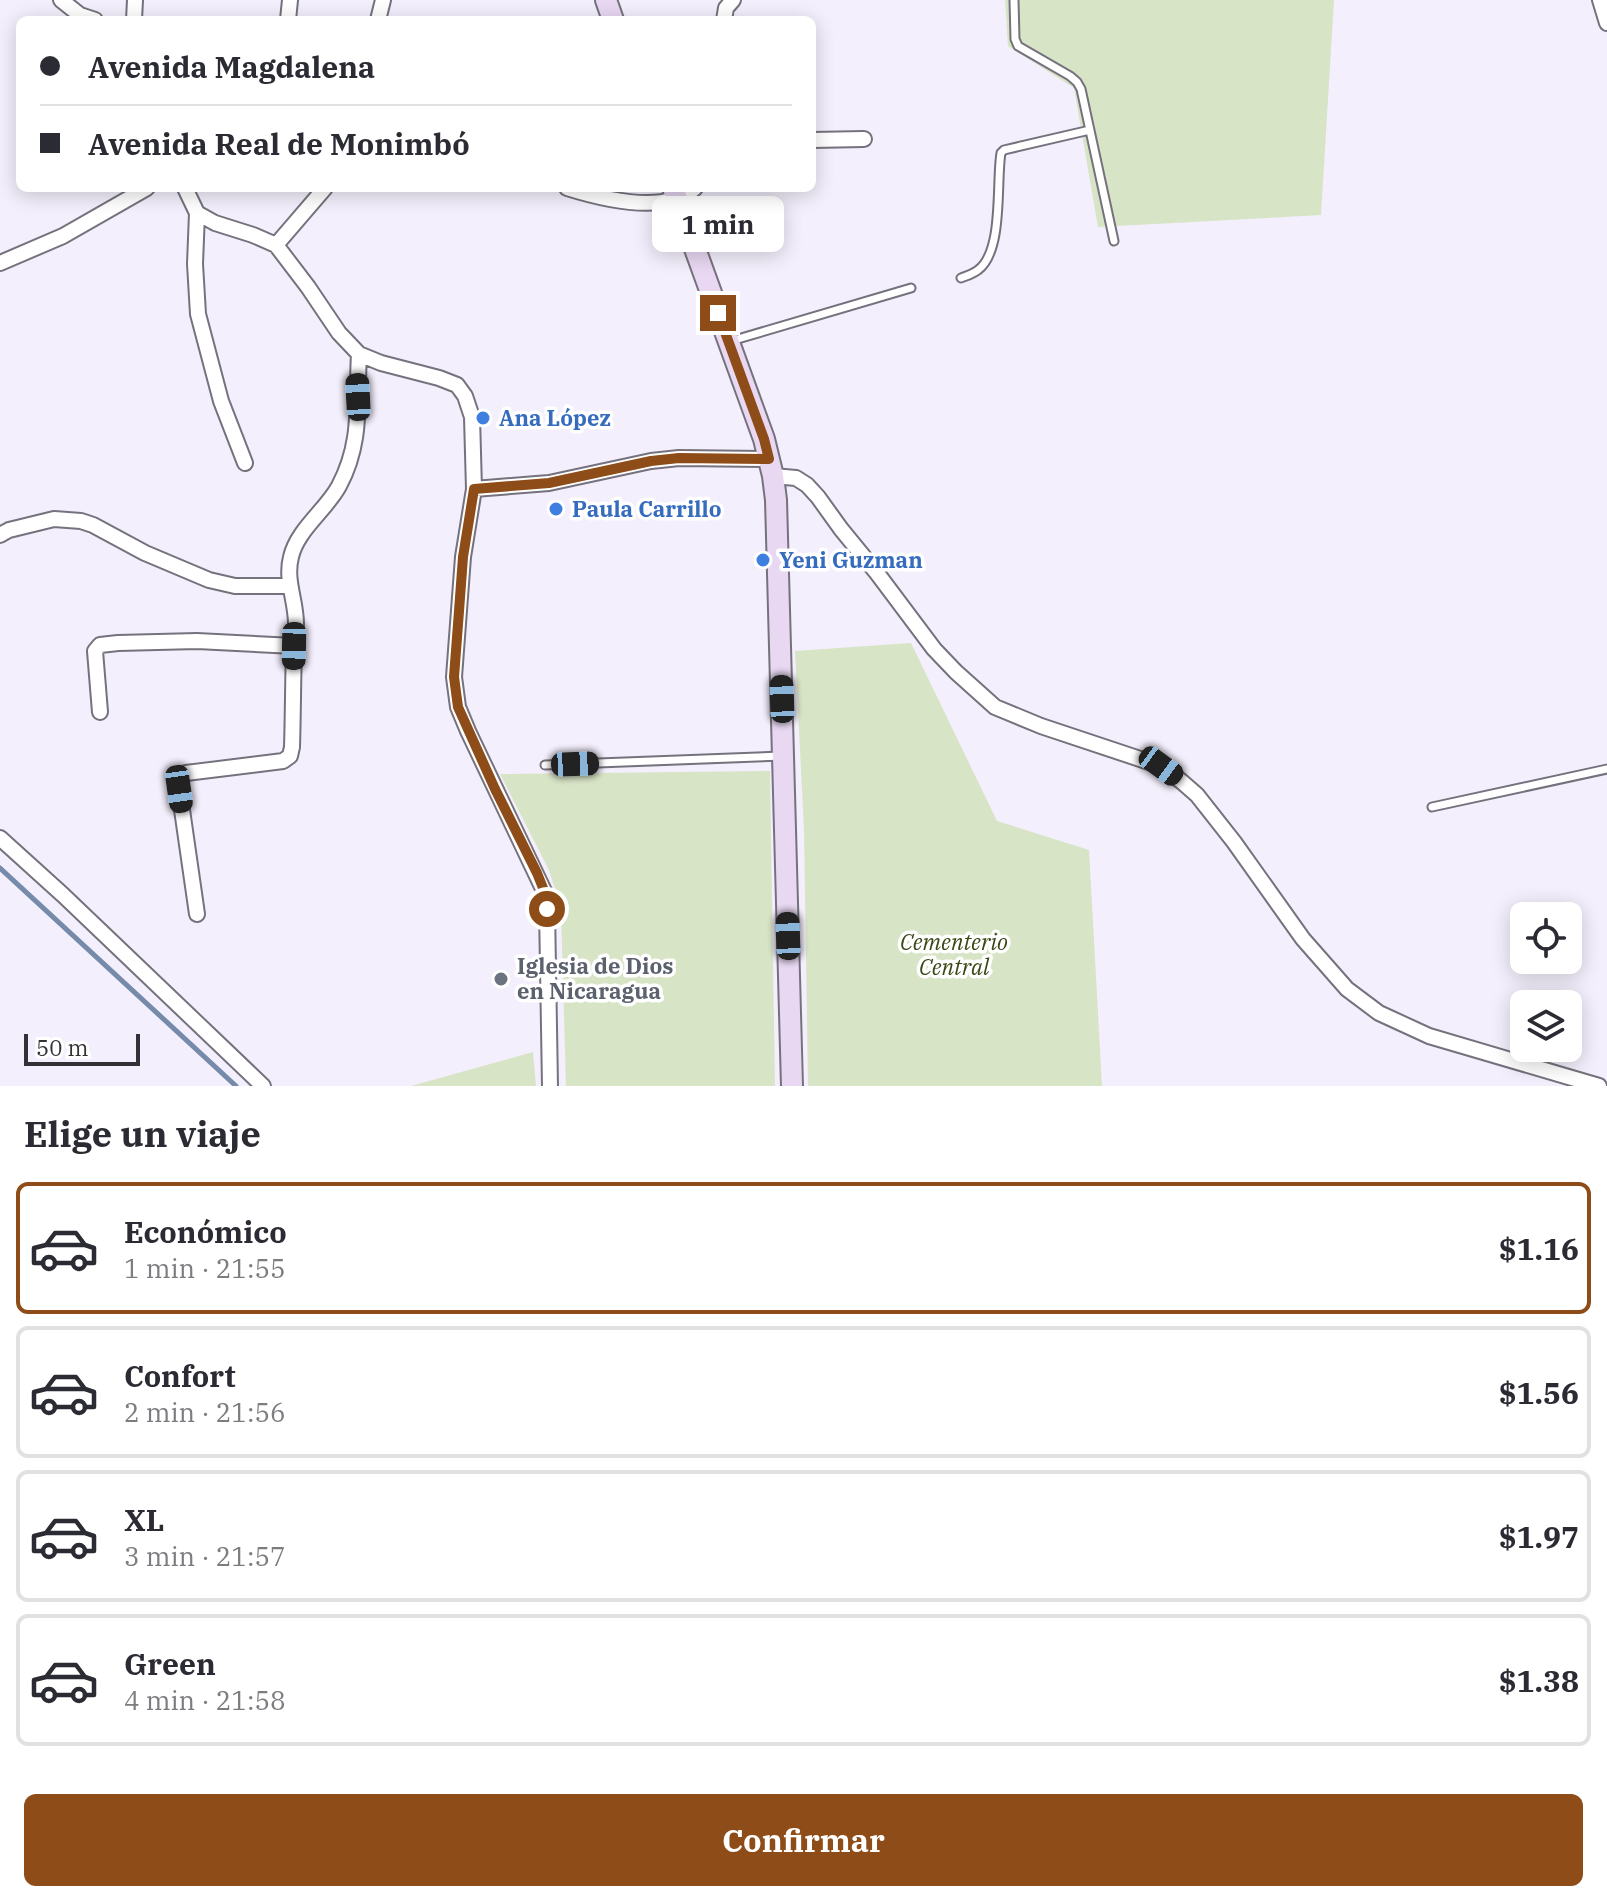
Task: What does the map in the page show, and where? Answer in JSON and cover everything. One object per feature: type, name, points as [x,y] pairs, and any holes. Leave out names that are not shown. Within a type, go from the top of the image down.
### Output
[{"type":"street","points":[[61,0],[83,16]]},
{"type":"street","points":[[1600,0],[1607,23]]},
{"type":"street","points":[[816,140],[864,139]]},
{"type":"street","points":[[0,263],[63,236],[140,192]]},
{"type":"street","points":[[187,192],[197,213],[195,264],[198,314],[221,401],[245,463]]},
{"type":"street","points":[[276,245],[322,192]]},
{"type":"street","points":[[581,192],[599,197],[651,202],[675,194],[764,439],[771,468],[776,515],[792,1086]]},
{"type":"street","points":[[197,213],[215,223],[276,245],[339,333],[359,354],[457,385],[465,396],[472,417],[474,489],[463,557],[454,677],[458,707],[468,731],[545,893],[550,1086]]},
{"type":"street","points":[[197,914],[180,779],[186,773],[283,761],[290,756],[296,604],[288,569],[291,553],[310,523],[331,499],[348,466],[358,418],[359,354]]},
{"type":"street","points":[[474,489],[549,483],[679,458],[771,468],[796,478],[818,497],[934,649],[995,707],[1041,726],[1161,766],[1197,795],[1303,939],[1347,989],[1379,1013],[1429,1036],[1599,1086]]},
{"type":"street","points":[[0,535],[54,519],[81,521],[209,580],[235,586],[290,586]]},
{"type":"street","points":[[100,712],[95,651],[100,645],[197,641],[294,646]]},
{"type":"street","points":[[0,838],[263,1086]]},
{"type":"lane","points":[[1014,0],[1018,46],[1077,82],[1081,89],[1114,241]]},
{"type":"lane","points":[[961,278],[979,270],[993,243],[1001,153],[1090,130]]},
{"type":"lane","points":[[728,341],[911,288]]},
{"type":"lane","points":[[545,765],[784,756]]},
{"type":"lane","points":[[1432,807],[1607,769]]},
{"type":"green space","points":[[1005,0],[1334,0],[1321,215],[1098,227],[1074,88],[1008,46]]},
{"type":"green space","name":"Cementerio Central","points":[[911,643],[997,821],[1089,850],[1102,1086],[808,1086],[804,829],[795,651]]},
{"type":"green space","points":[[770,771],[775,1086],[566,1086],[561,909],[549,870],[500,774]]},
{"type":"green space","points":[[533,1052],[536,1086],[411,1086]]},
{"type":"waterway","points":[[0,868],[236,1086]]},
{"type":"place","name":"Ana López","points":[[483,418]]},
{"type":"place","name":"Paula Carrillo","points":[[556,509]]},
{"type":"place","name":"Yeni Guzman","points":[[763,560]]},
{"type":"place","name":"Iglesia de Dios en Nicaragua","points":[[501,979]]},
{"type":"route","points":[[547,909],[537,873],[458,707],[454,677],[463,557],[474,489],[549,483],[679,458],[769,459],[718,313]]}]
